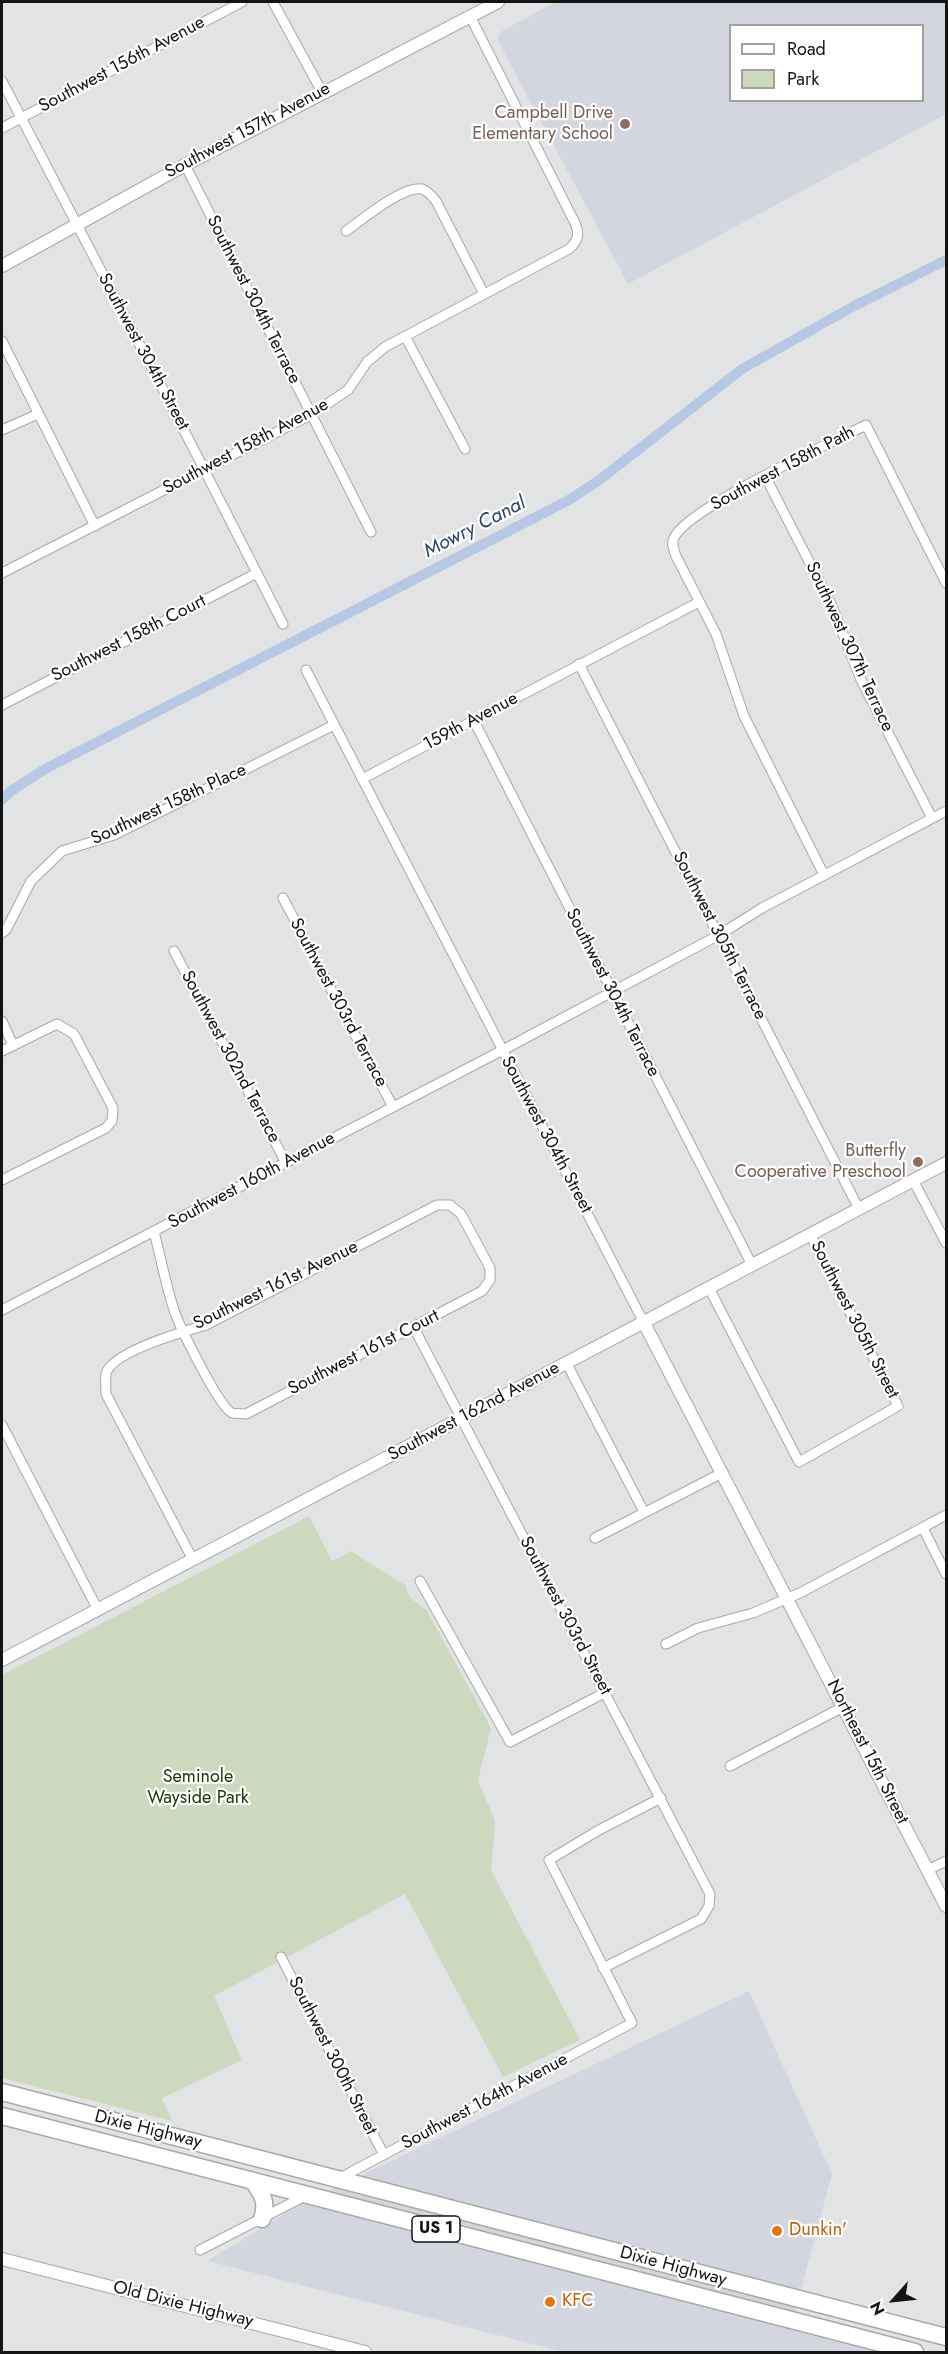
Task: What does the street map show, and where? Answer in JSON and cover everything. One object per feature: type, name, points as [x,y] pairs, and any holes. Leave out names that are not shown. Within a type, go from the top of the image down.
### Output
[{"type":"highway","name":"Dixie Highway","points":[[2,2092],[338,2180]]},
{"type":"highway","points":[[2,2104],[86,2125],[122,2124]]},
{"type":"highway","name":"Dixie Highway","points":[[2,2116],[246,2179]]},
{"type":"highway","points":[[262,2219],[266,2204],[262,2194],[246,2179],[260,2171],[319,2185],[338,2180]]},
{"type":"highway","name":"US 1","points":[[246,2179],[307,2195]]},
{"type":"highway","name":"US 1","points":[[338,2180],[400,2197]]},
{"type":"highway","points":[[307,2195],[326,2192],[383,2203],[400,2197]]},
{"type":"highway","name":"Dixie Highway","points":[[307,2195],[915,2352]]},
{"type":"highway","name":"Dixie Highway","points":[[400,2197],[942,2336]]},
{"type":"highway","points":[[638,2281],[666,2277],[762,2301],[768,2300],[772,2292]]},
{"type":"highway","points":[[799,2323],[806,2314],[812,2314],[908,2337],[942,2336]]},
{"type":"street","name":"Southwest 156th Avenue","points":[[2,128],[242,2]]},
{"type":"street","points":[[273,2],[322,92]]},
{"type":"street","name":"Southwest 157th Avenue","points":[[2,266],[322,92],[498,2]]},
{"type":"street","name":"Southwest 158th Avenue","points":[[2,573],[312,414],[348,390],[367,362],[378,351],[569,249],[578,239],[578,229],[470,16]]},
{"type":"street","name":"Southwest 304th Street","points":[[2,81],[283,624]]},
{"type":"street","name":"Southwest 304th Terrace","points":[[185,165],[371,532]]},
{"type":"street","points":[[346,231],[396,197],[414,189],[426,190],[442,212],[484,294]]},
{"type":"street","points":[[405,336],[465,449]]},
{"type":"street","points":[[2,341],[95,526]]},
{"type":"street","points":[[2,430],[38,414]]},
{"type":"street","name":"Southwest 158th Path","points":[[699,602],[672,546],[674,537],[681,528],[706,509],[765,476],[866,425],[946,584]]},
{"type":"street","name":"Southwest 307th Terrace","points":[[765,476],[832,606],[861,680],[932,818]]},
{"type":"street","name":"Southwest 158th Court","points":[[2,705],[257,573]]},
{"type":"street","points":[[699,602],[724,655],[744,716],[824,875]]},
{"type":"street","name":"159th Avenue","points":[[362,779],[699,602]]},
{"type":"street","name":"Southwest 305th Terrace","points":[[579,664],[859,1209]]},
{"type":"street","name":"Southwest 304th Street","points":[[306,670],[787,1598]]},
{"type":"street","name":"Southwest 304th Terrace","points":[[474,721],[752,1264]]},
{"type":"street","name":"Southwest 158th Place","points":[[2,933],[6,930],[31,881],[62,851],[114,835],[334,725]]},
{"type":"street","points":[[719,935],[762,908],[946,810]]},
{"type":"street","name":"Southwest 303rd Terrace","points":[[283,898],[393,1107]]},
{"type":"street","name":"Southwest 160th Avenue","points":[[2,1310],[719,935]]},
{"type":"street","name":"Southwest 302nd Terrace","points":[[174,951],[286,1163]]},
{"type":"street","points":[[2,1021],[13,1045]]},
{"type":"street","points":[[2,1051],[57,1024],[74,1034],[113,1108],[112,1121],[106,1128],[2,1180]]},
{"type":"street","name":"Southwest 162nd Avenue","points":[[2,1660],[946,1163]]},
{"type":"street","points":[[913,1180],[946,1243]]},
{"type":"street","name":"Southwest 161st Avenue","points":[[192,1558],[106,1394],[106,1373],[114,1362],[153,1341],[206,1325],[436,1205],[450,1205],[461,1214],[490,1268],[490,1280]]},
{"type":"street","points":[[154,1232],[175,1313],[184,1332]]},
{"type":"street","name":"Southwest 305th Street","points":[[709,1288],[799,1462],[898,1407],[810,1234]]},
{"type":"street","name":"Southwest 161st Court","points":[[184,1332],[223,1404],[233,1413],[246,1414],[482,1291],[490,1280]]},
{"type":"street","name":"Southwest 303rd Street","points":[[414,1328],[710,1894],[709,1906],[701,1919],[603,1968]]},
{"type":"street","points":[[567,1364],[644,1512]]},
{"type":"street","points":[[2,1425],[98,1610]]},
{"type":"street","points":[[595,1538],[722,1473]]},
{"type":"street","points":[[666,1644],[692,1631],[753,1613],[787,1598],[946,1515]]},
{"type":"street","points":[[923,1528],[946,1574]]},
{"type":"street","points":[[420,1581],[510,1742],[606,1692]]},
{"type":"street","name":"Northeast 15th Street","points":[[787,1598],[946,1905]]},
{"type":"street","points":[[730,1766],[843,1707]]},
{"type":"street","points":[[603,1968],[549,1860],[599,1830],[661,1798]]},
{"type":"street","points":[[928,1870],[946,1861]]},
{"type":"street","name":"Southwest 300th Street","points":[[280,1957],[384,2155]]},
{"type":"street","name":"Southwest 164th Avenue","points":[[338,2180],[632,2023],[603,1968]]},
{"type":"street","points":[[200,2250],[307,2195]]},
{"type":"street","name":"Old Dixie Highway","points":[[2,2259],[365,2352]]},
{"type":"shaded area","points":[[556,2],[946,2],[946,114],[628,284],[498,41],[498,36],[502,31]]},
{"type":"shaded area","points":[[749,1991],[832,2174],[790,2330],[877,2352],[564,2352],[207,2261],[303,2203]]},
{"type":"green space","name":"Seminole Wayside Park","points":[[309,1516],[332,1561],[351,1551],[406,1586],[410,1597],[426,1609],[491,1728],[478,1780],[495,1821],[491,1870],[580,2040],[503,2077],[405,1894],[214,1996],[242,2060],[162,2098],[172,2121],[2,2078],[2,1675]]},
{"type":"waterway","name":"Mowry Canal","points":[[2,800],[11,791],[45,769],[569,500],[598,481],[742,369],[854,306],[946,260]]},
{"type":"place","name":"Campbell Drive Elementary School","points":[[625,124]]},
{"type":"place","name":"Butterfly Cooperative Preschool","points":[[918,1162]]},
{"type":"place","name":"Dunkin'","points":[[777,2231]]},
{"type":"place","name":"KFC","points":[[550,2302]]}]
